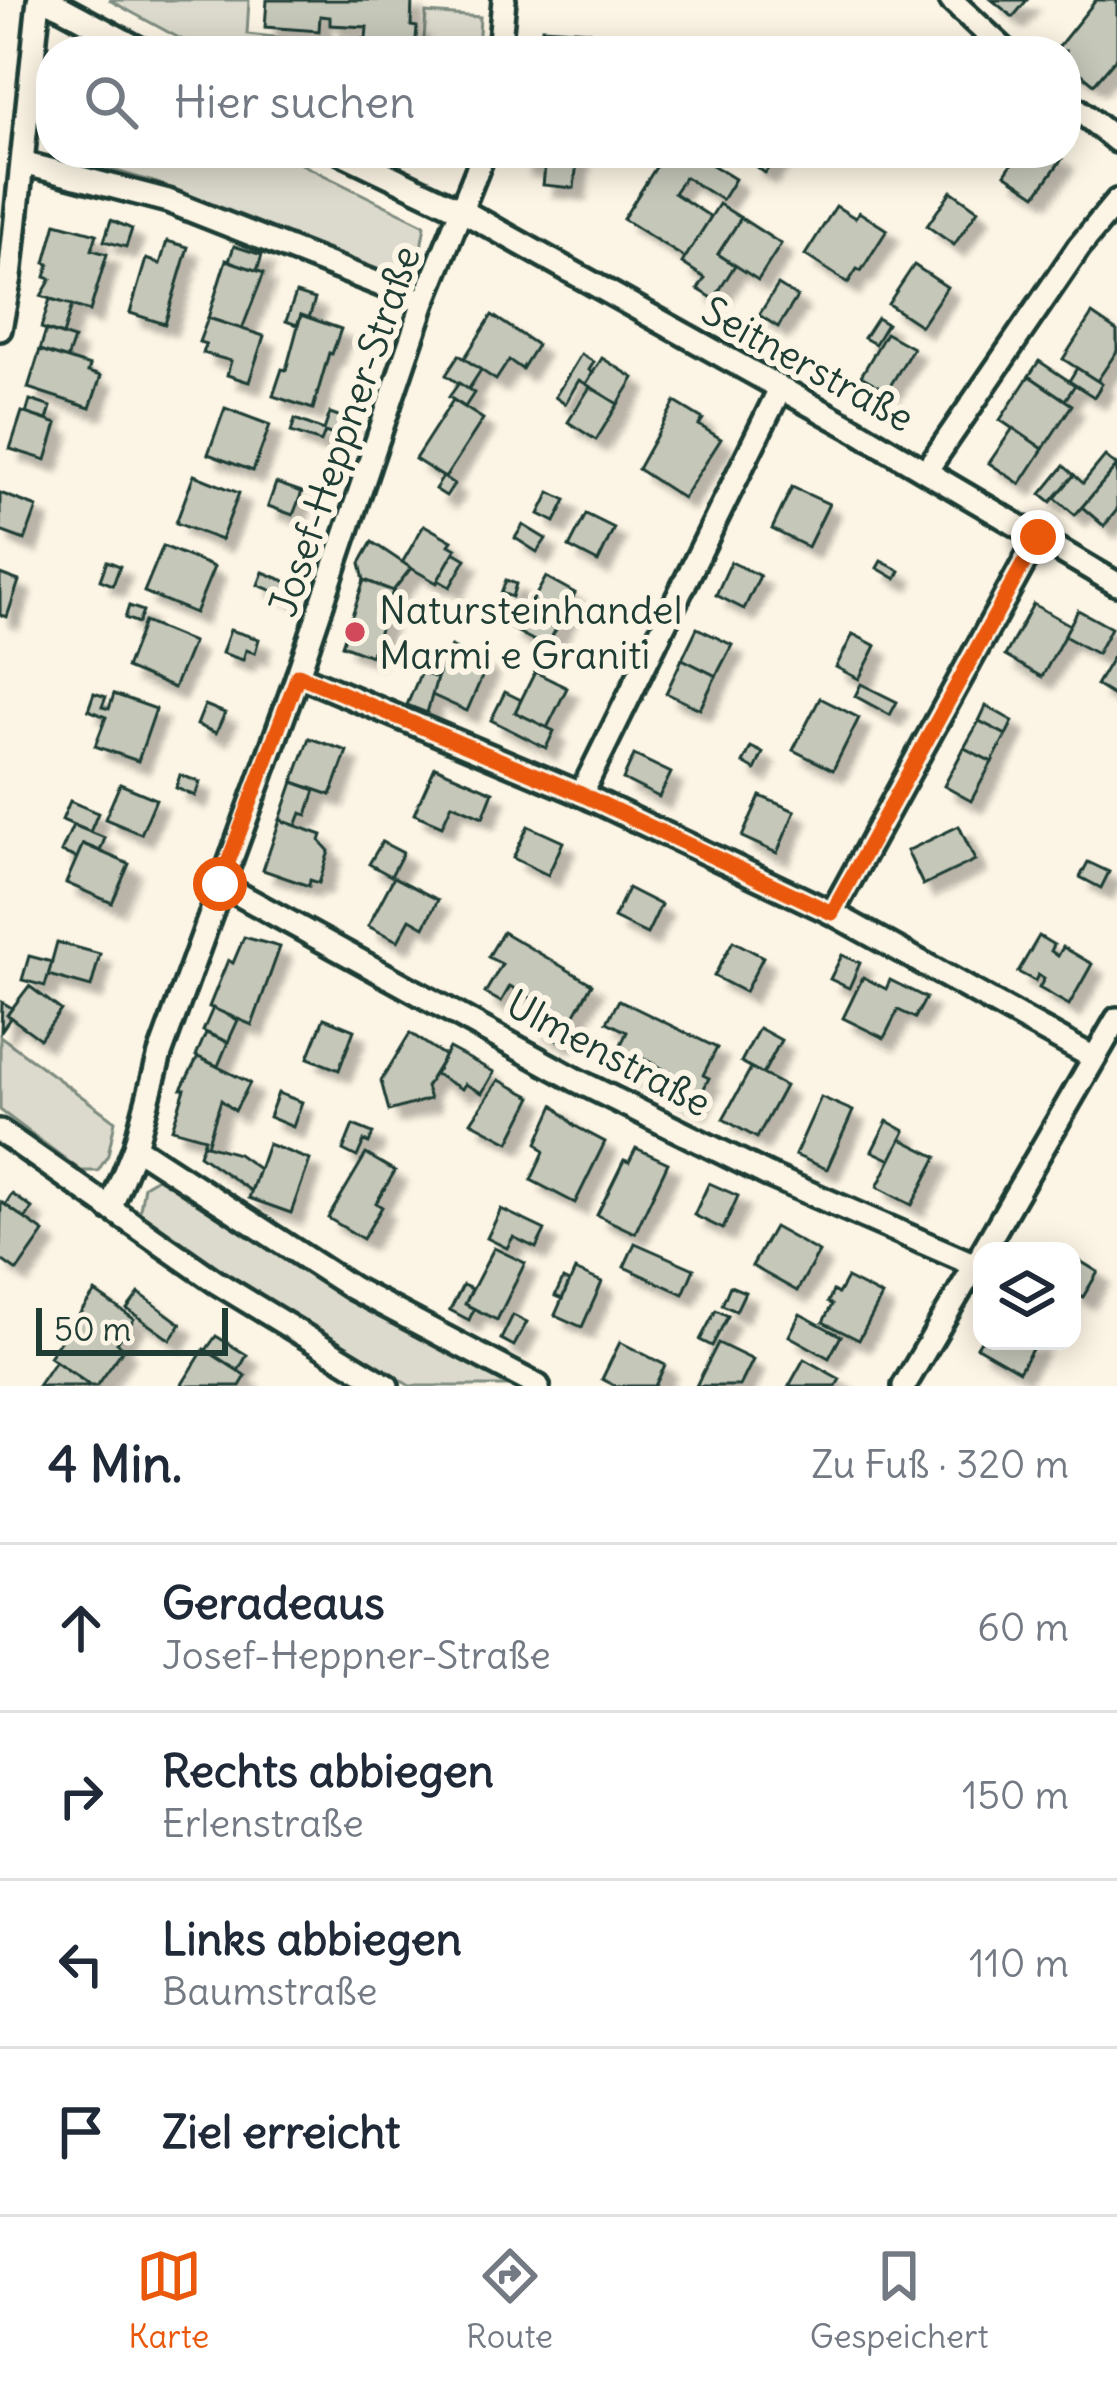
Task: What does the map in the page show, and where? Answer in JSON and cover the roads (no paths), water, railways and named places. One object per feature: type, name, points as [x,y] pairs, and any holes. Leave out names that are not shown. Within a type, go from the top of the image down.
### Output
[{"type":"street","points":[[39,36],[44,0],[114,36]]},
{"type":"street","points":[[500,36],[504,0]]},
{"type":"street","points":[[951,0],[990,36]]},
{"type":"street","points":[[0,329],[36,62]]},
{"type":"street","points":[[1081,112],[1117,141]]},
{"type":"street","points":[[23,163],[36,166]]},
{"type":"street","points":[[42,168],[168,201],[424,302]]},
{"type":"street","name":"Seitnerstraße","points":[[373,168],[461,210],[1117,584]]},
{"type":"street","name":"Josef-Heppner-Straße","points":[[110,1209],[135,1148],[160,1054],[298,675],[424,302],[478,168]]},
{"type":"street","points":[[926,471],[1079,248],[1117,201]]},
{"type":"street","points":[[581,794],[779,391]]},
{"type":"street","points":[[832,913],[1038,537]]},
{"type":"street","points":[[298,675],[581,794],[832,913],[1094,1058]]},
{"type":"street","name":"Ulmenstraße","points":[[220,884],[576,1080],[768,1175],[973,1253]]},
{"type":"street","points":[[988,1242],[1117,1019]]},
{"type":"street","points":[[0,1131],[216,1282],[387,1386]]},
{"type":"street","points":[[135,1148],[352,1288],[538,1386]]},
{"type":"street","points":[[904,1386],[973,1268]]},
{"type":"place","name":"Natursteinhandel Marmi e Graniti","points":[[355,632]]}]
